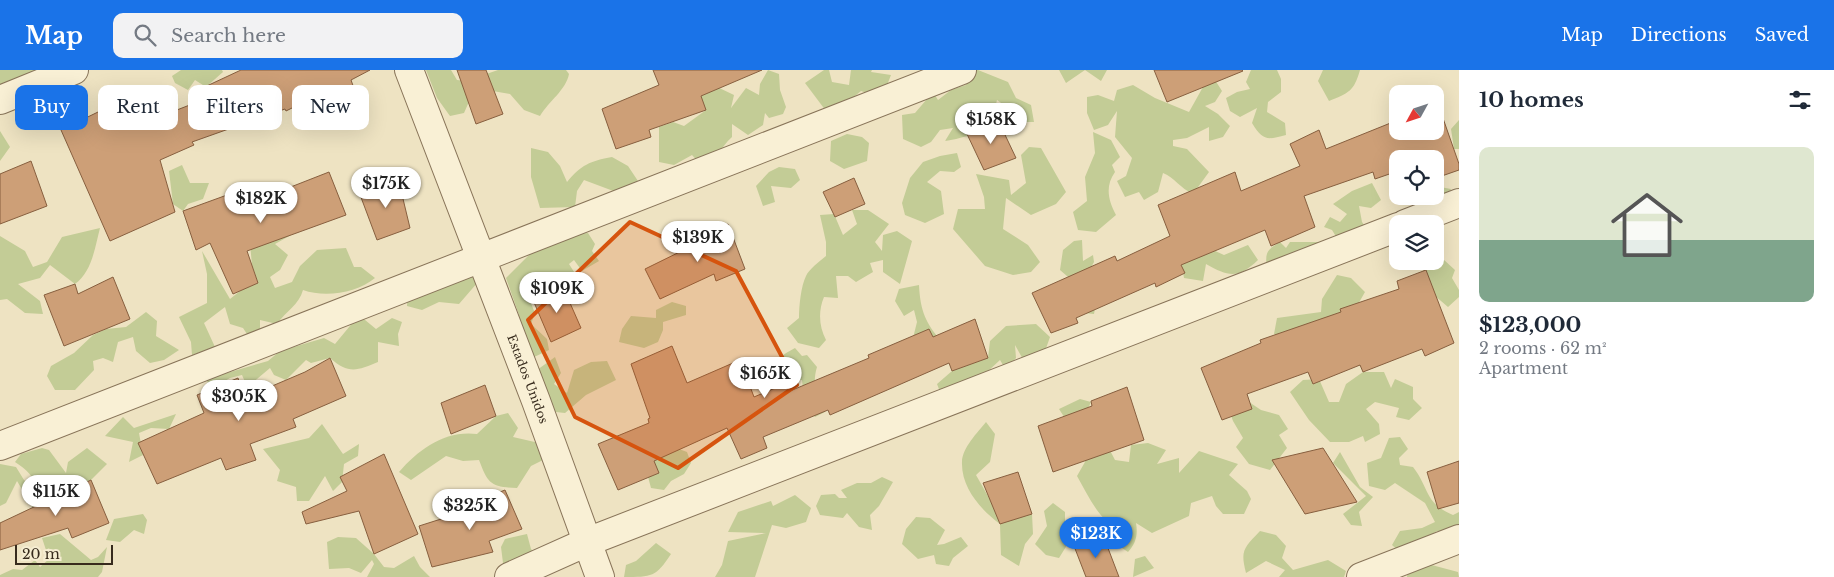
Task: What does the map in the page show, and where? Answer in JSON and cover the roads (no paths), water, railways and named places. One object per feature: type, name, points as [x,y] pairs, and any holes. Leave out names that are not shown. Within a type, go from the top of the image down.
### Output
[{"type":"street","points":[[0,100],[74,70]]},
{"type":"street","name":"Estados Unidos","points":[[409,70],[600,577]]},
{"type":"street","points":[[0,446],[962,70]]},
{"type":"street","points":[[1428,215],[1459,203]]},
{"type":"street","points":[[509,577],[587,542],[1389,230]]},
{"type":"street","points":[[1361,577],[1459,539]]}]
